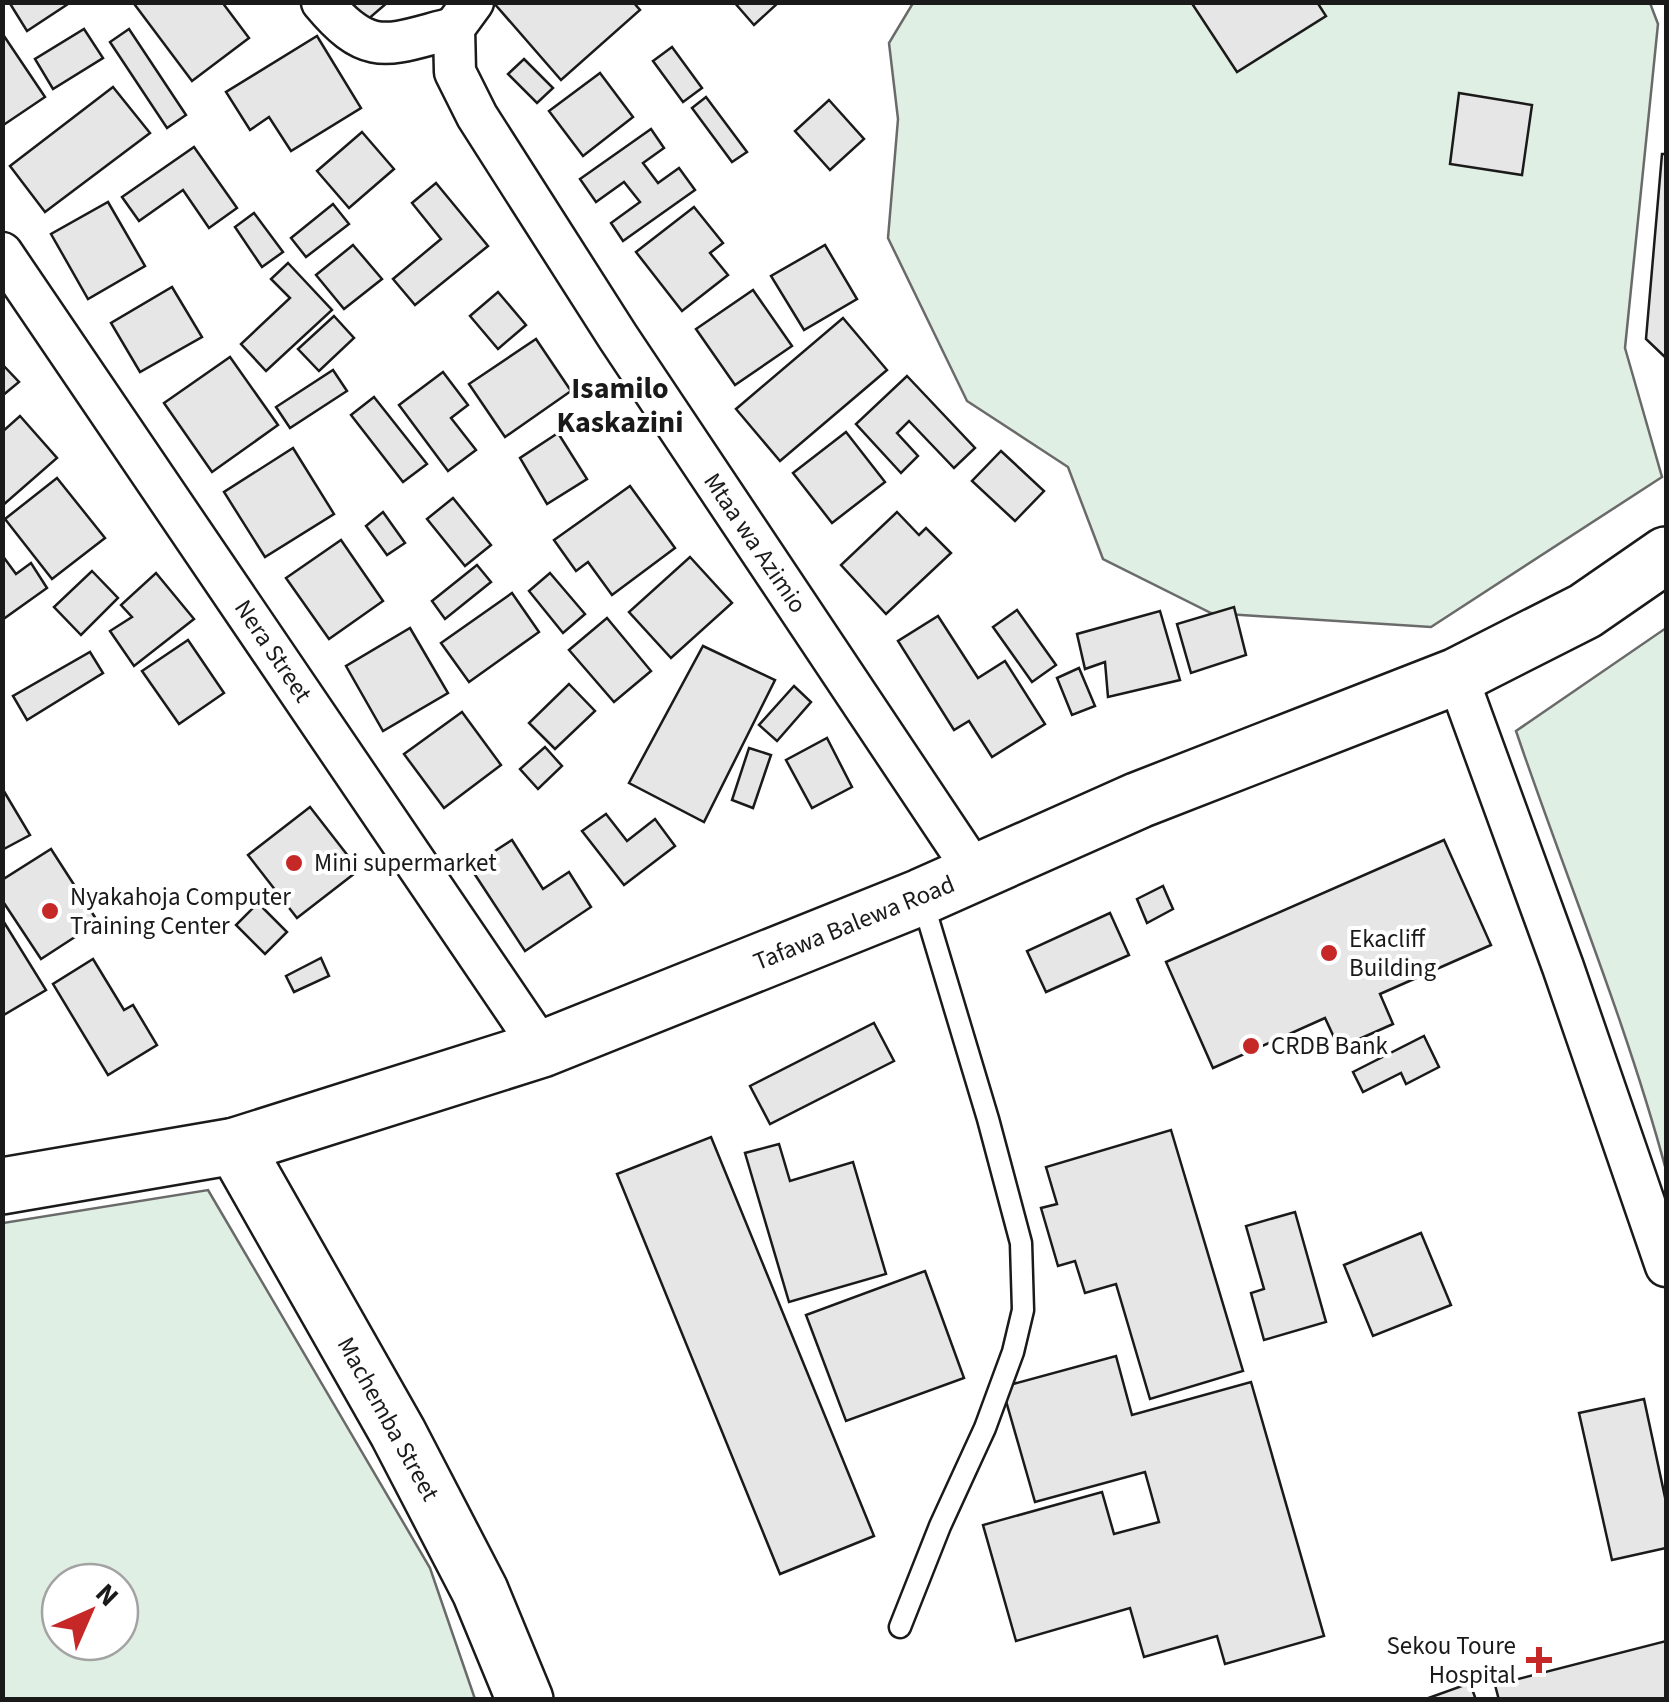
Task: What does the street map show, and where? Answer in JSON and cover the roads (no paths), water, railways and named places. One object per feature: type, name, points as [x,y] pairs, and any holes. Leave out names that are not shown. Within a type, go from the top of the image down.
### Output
[{"type":"main road","name":"Tafawa Balewa Road","points":[[2,1186],[235,1146],[542,1049],[922,897],[1139,800],[1457,676],[1585,611],[1666,555]]},
{"type":"main road","name":"Machemba Street","points":[[235,1146],[407,1451],[480,1591],[525,1700]]},
{"type":"street","points":[[322,2],[343,28],[364,40],[385,45],[464,15]]},
{"type":"street","name":"Mtaa wa Azimio","points":[[464,15],[454,72],[477,116],[618,337],[975,872]]},
{"type":"street","name":"Nera Street","points":[[2,253],[542,1049]]},
{"type":"street","points":[[1457,676],[1666,1266]]},
{"type":"lane","points":[[900,1626],[985,1428],[1023,1310],[1022,1242],[922,897]]},
{"type":"place","name":"Mini supermarket","points":[[294,863]]},
{"type":"place","name":"Nyakahoja Computer Training Center","points":[[50,911]]},
{"type":"place","name":"Ekacliff Building","points":[[1329,953]]},
{"type":"place","name":"CRDB Bank","points":[[1251,1046]]},
{"type":"place","name":"Sekou Toure Hospital","points":[[1539,1660]]},
{"type":"district","name":"Isamilo Kaskazini","points":[[620,405]]}]
